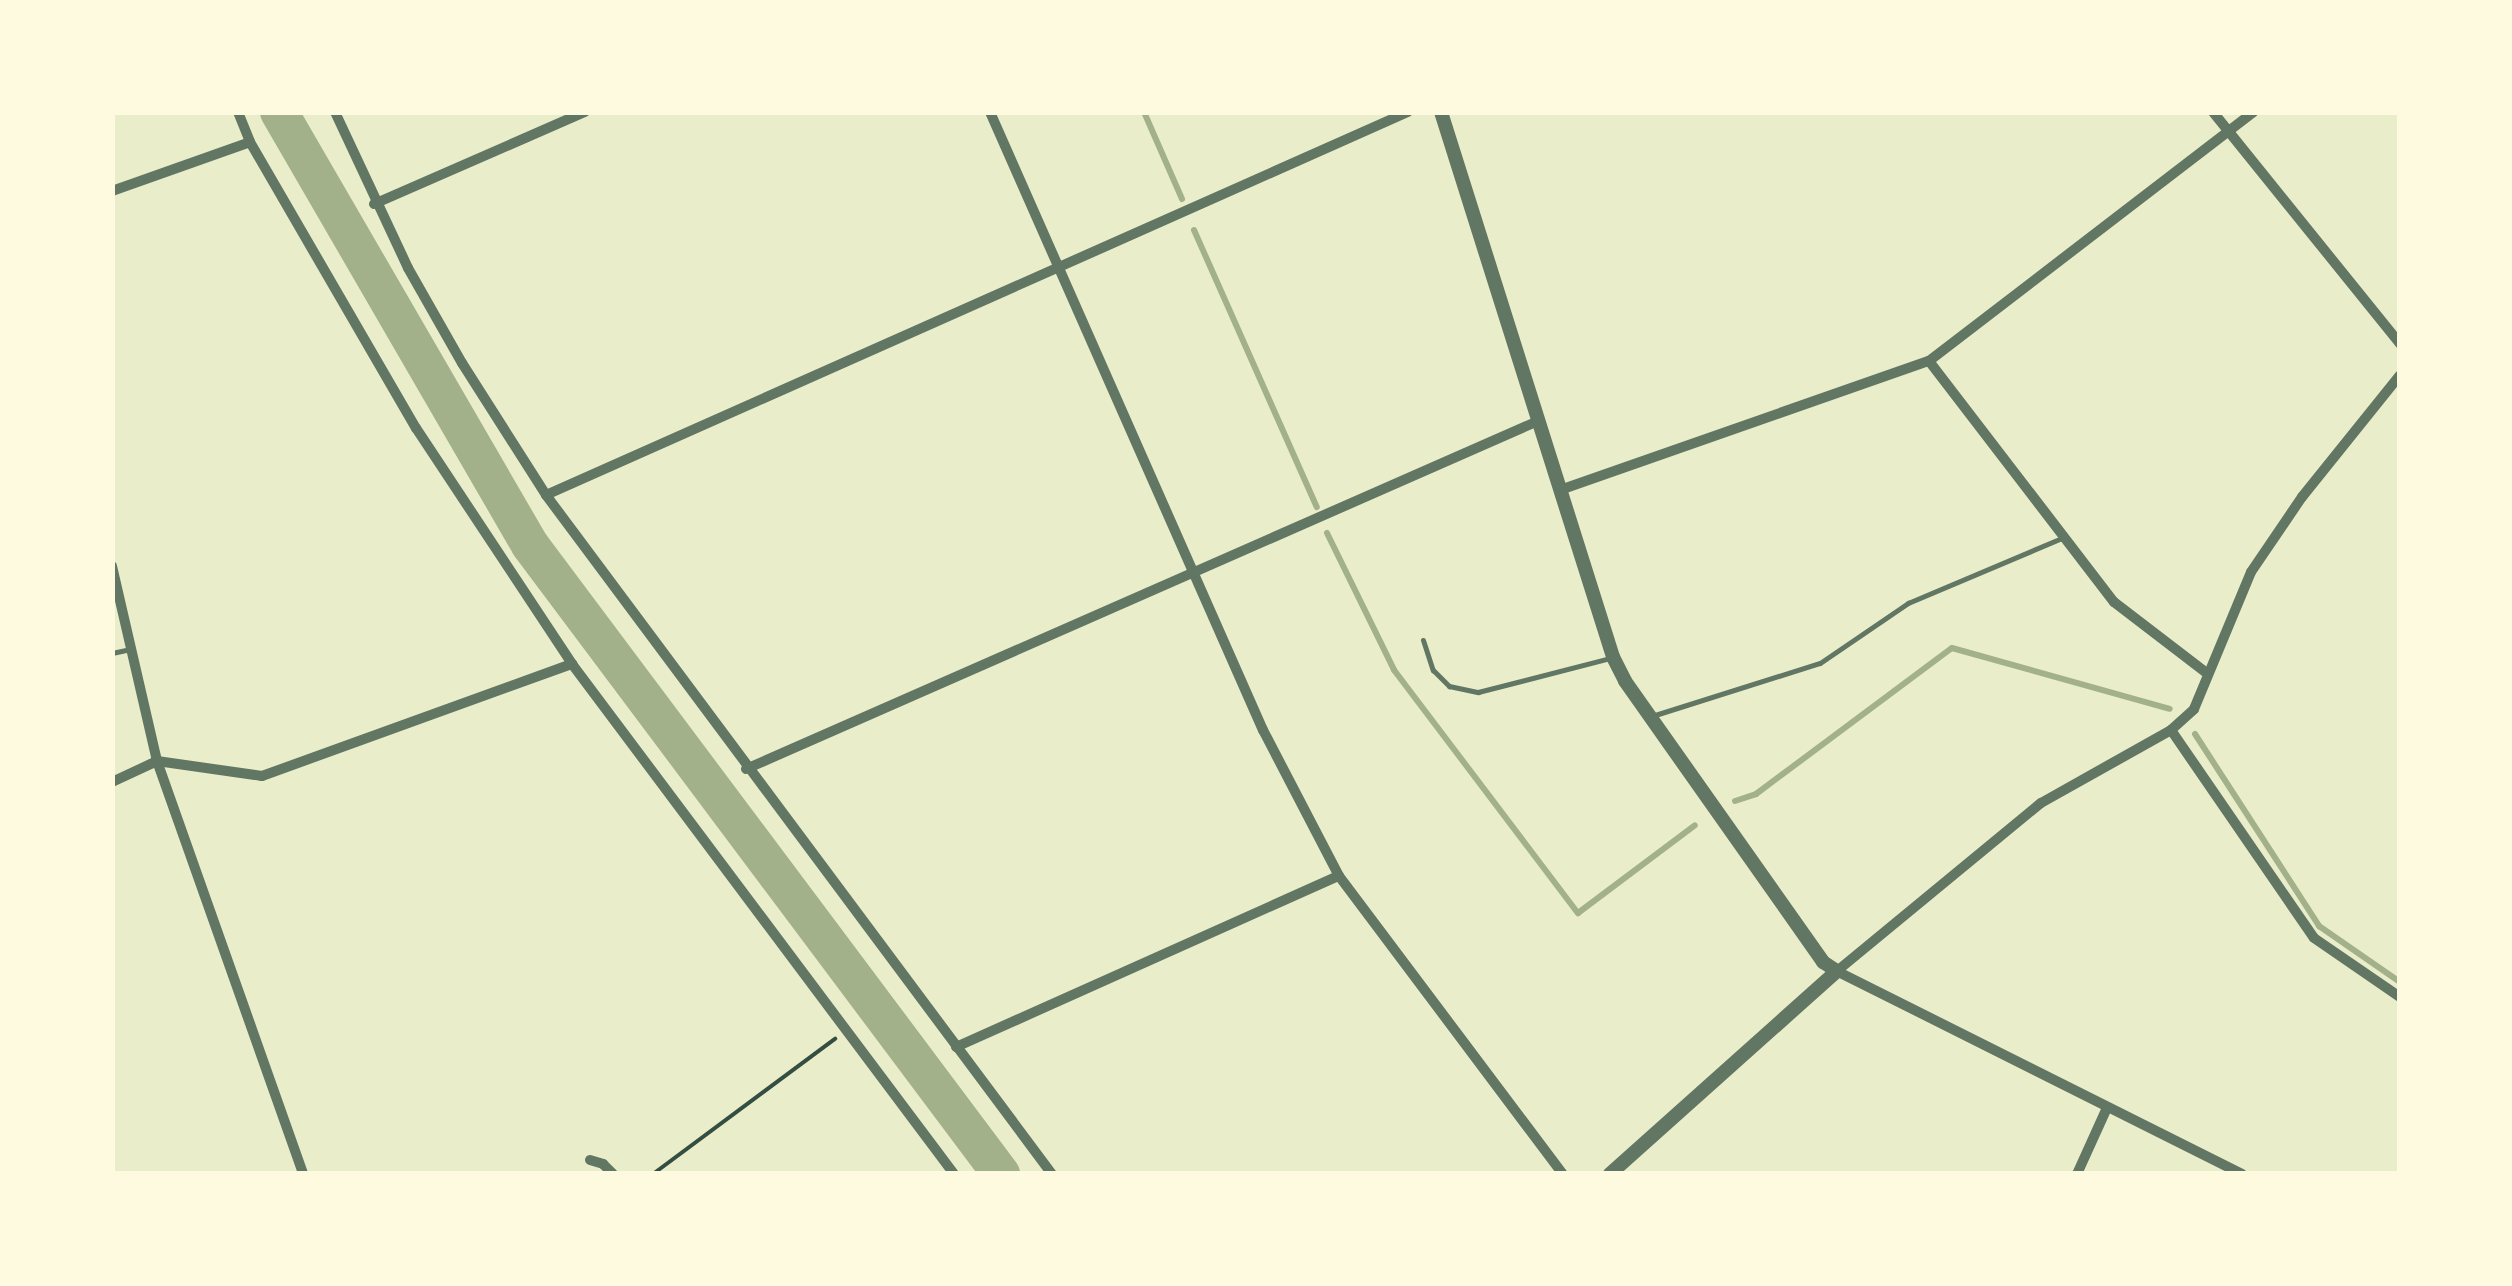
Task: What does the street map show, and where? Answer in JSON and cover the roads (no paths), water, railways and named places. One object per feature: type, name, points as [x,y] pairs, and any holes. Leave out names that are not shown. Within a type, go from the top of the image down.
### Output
[{"type":"street","points":[[238,112],[250,142],[416,428],[572,664],[954,1174]]},
{"type":"street","points":[[334,112],[374,204],[462,363],[546,495],[746,769],[1052,1174]]},
{"type":"street","points":[[374,204],[585,112]]},
{"type":"street","points":[[990,112],[1263,730],[1339,876],[1563,1174]]},
{"type":"street","points":[[546,495],[1408,112]]},
{"type":"street","points":[[1441,112],[1613,657],[1824,962],[2242,1174]]},
{"type":"street","points":[[2213,112],[2400,344]]},
{"type":"street","points":[[1560,490],[1929,361],[2253,112]]},
{"type":"street","points":[[112,191],[250,142]]},
{"type":"street","points":[[1929,361],[2114,602],[2208,674]]},
{"type":"street","points":[[1610,1174],[1836,971],[2041,803],[2171,730],[2194,709],[2251,572],[2302,497],[2400,375]]},
{"type":"street","points":[[746,769],[1538,422]]},
{"type":"street","points":[[112,566],[157,761],[303,1174]]},
{"type":"street","points":[[112,782],[157,761],[262,776],[572,664]]},
{"type":"street","points":[[2171,730],[2314,938],[2400,998]]},
{"type":"street","points":[[956,1047],[1339,876]]},
{"type":"street","points":[[2077,1174],[2107,1108]]},
{"type":"street","points":[[590,1160],[603,1164],[613,1174]]},
{"type":"lane","points":[[1652,716],[1820,663],[1908,602],[2062,538]]},
{"type":"lane","points":[[1423,640],[1433,670],[1449,686],[1478,692],[1613,657]]},
{"type":"lane","points":[[112,652],[131,648]]},
{"type":"waterway","points":[[279,112],[530,545],[1001,1174]]},
{"type":"waterway","points":[[1144,112],[1182,199]]},
{"type":"waterway","points":[[1194,230],[1317,507]]},
{"type":"waterway","points":[[1327,533],[1394,670],[1578,913],[1695,825]]},
{"type":"waterway","points":[[1735,801],[1756,794],[1952,648],[2170,709]]},
{"type":"waterway","points":[[2195,734],[2319,926],[2400,982]]}]
